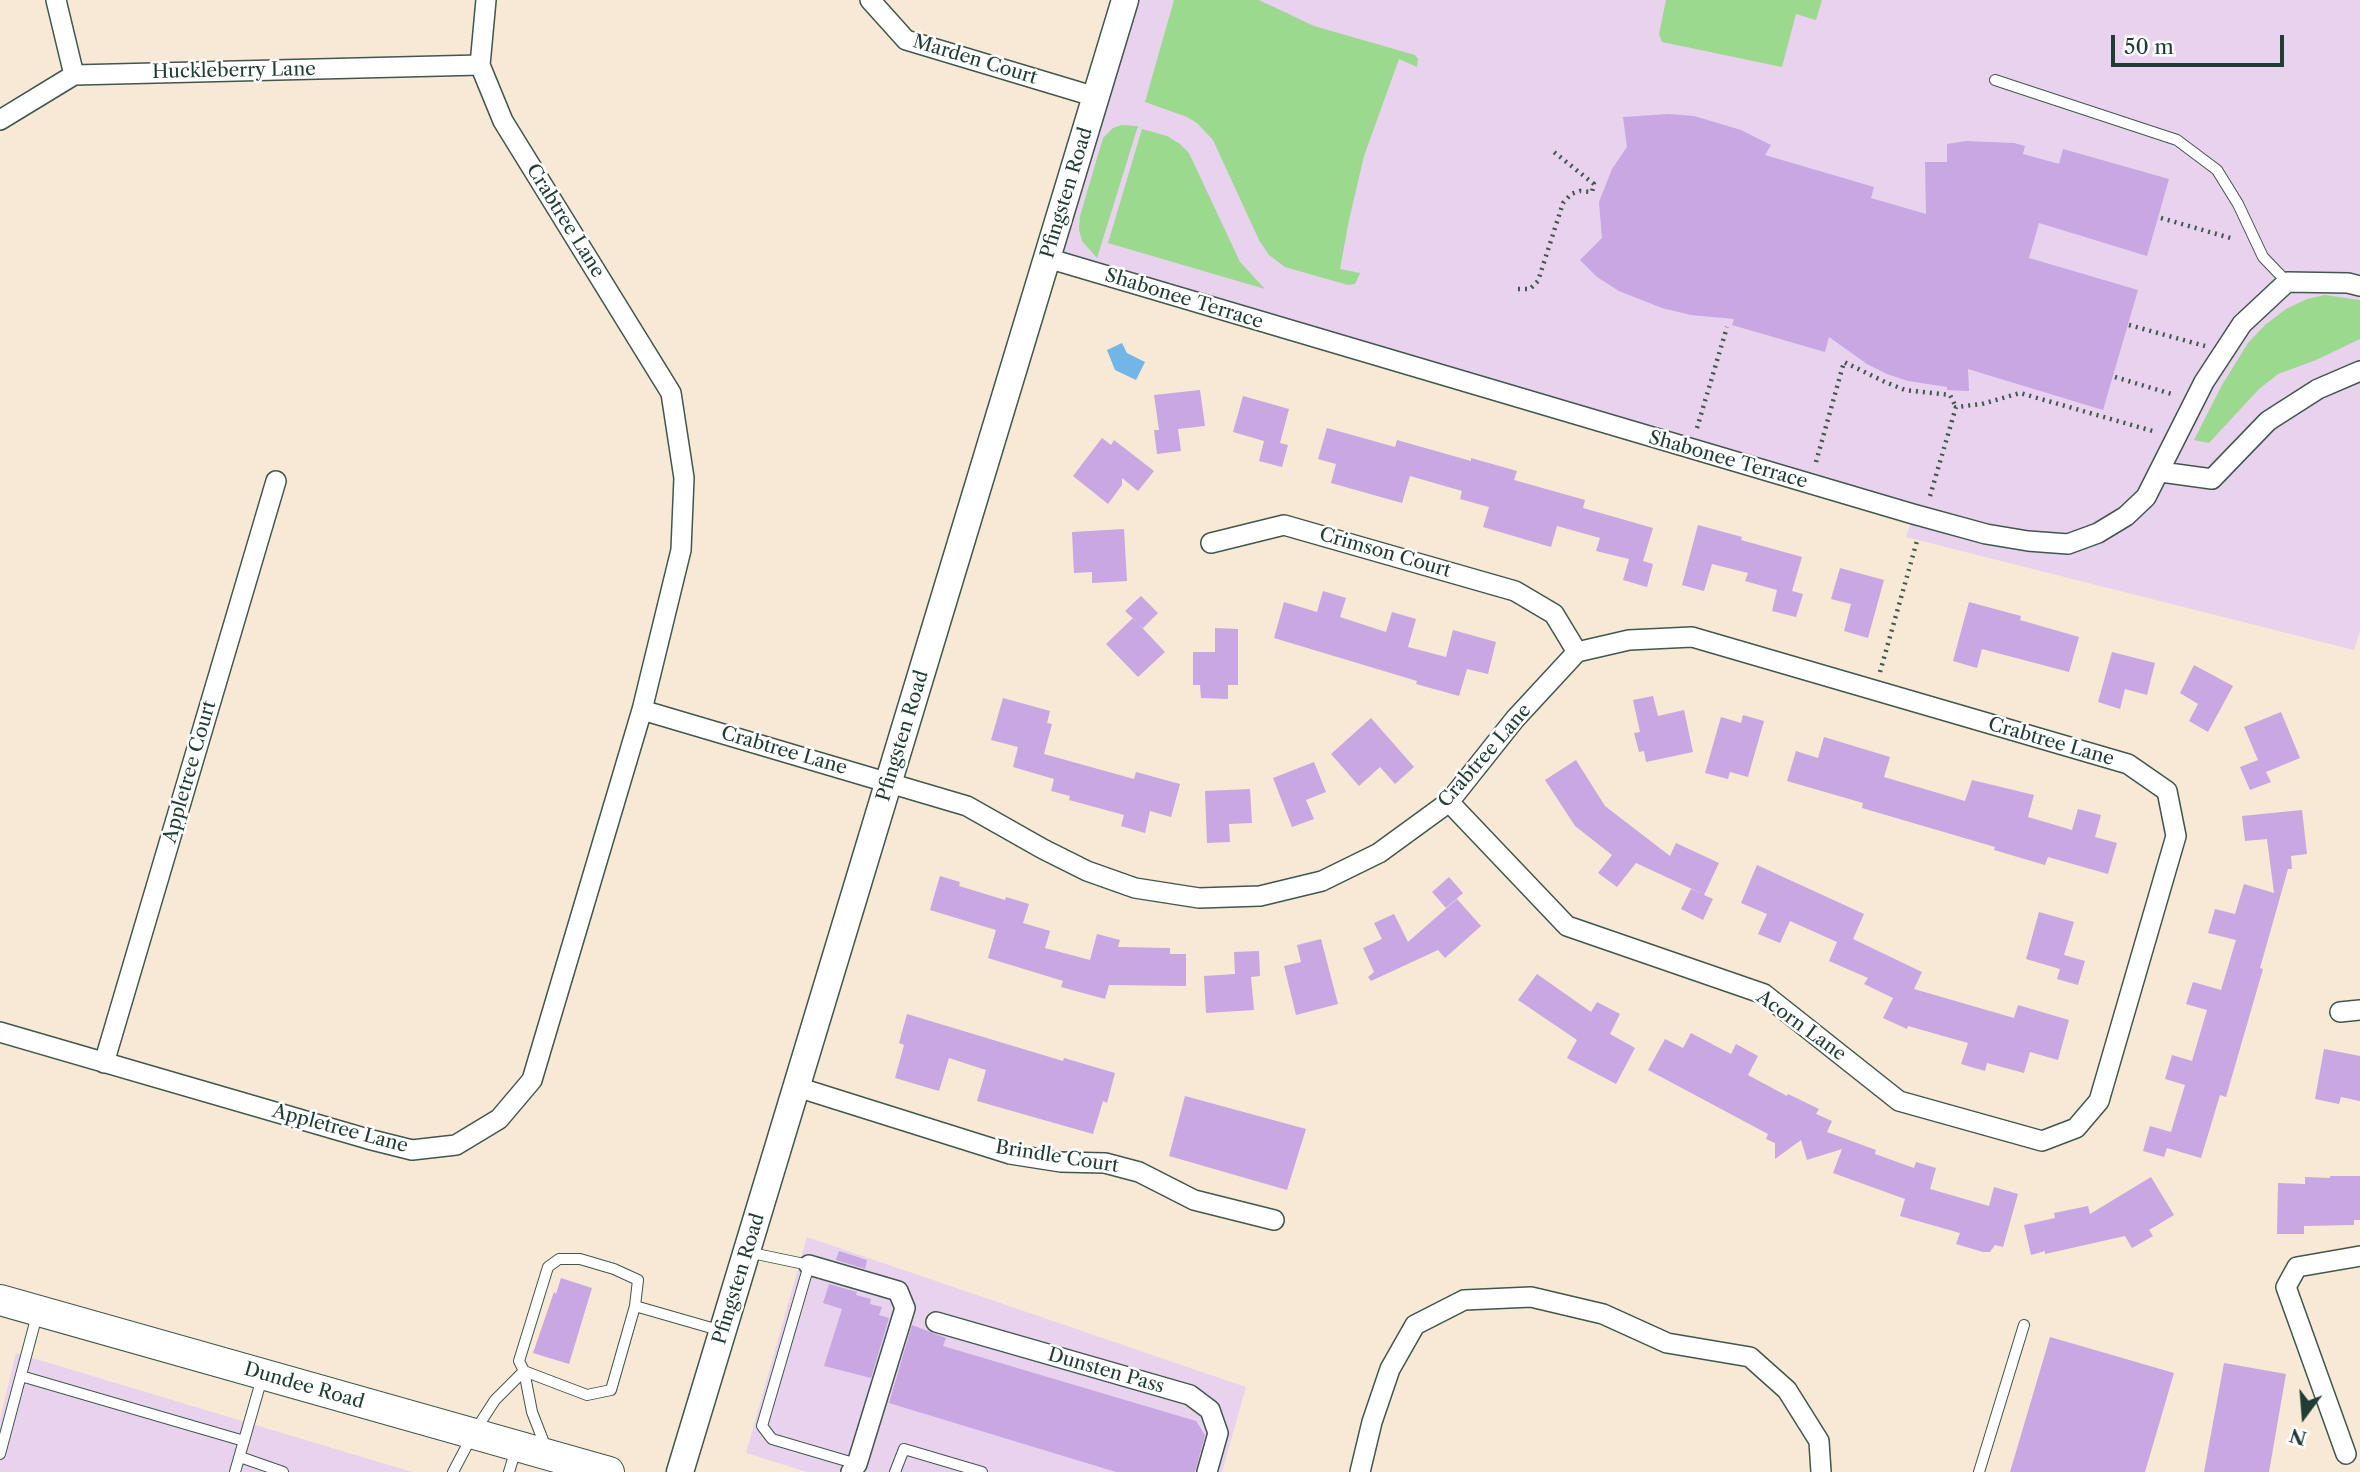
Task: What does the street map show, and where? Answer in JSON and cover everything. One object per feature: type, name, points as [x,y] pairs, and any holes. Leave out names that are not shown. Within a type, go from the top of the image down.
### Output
[{"type":"main road","name":"Pfingsten Road","points":[[680,1472],[1125,0]]},
{"type":"main road","name":"Dundee Road","points":[[0,1300],[473,1434],[513,1459],[549,1455],[609,1472]]},
{"type":"street","points":[[56,0],[74,75]]},
{"type":"street","name":"Crabtree Lane","points":[[486,0],[480,65],[503,121],[671,393],[684,478],[681,550],[642,710],[967,806],[1087,871],[1135,888],[1199,898],[1260,897],[1322,881],[1379,853],[1449,803],[1515,719],[1577,652],[1629,640],[1692,637],[2128,764],[2166,791],[2176,836],[2099,1101]]},
{"type":"street","name":"Marden Court","points":[[870,0],[906,40],[1096,97]]},
{"type":"street","name":"Huckleberry Lane","points":[[0,120],[74,75],[480,65]]},
{"type":"street","name":"Shabonee Terrace","points":[[1047,258],[1913,514],[1986,534],[2068,544],[2098,533],[2126,516],[2146,497],[2161,472],[2204,382],[2242,324],[2287,282]]},
{"type":"street","points":[[2287,282],[2348,283],[2360,286]]},
{"type":"street","points":[[2161,472],[2212,479],[2268,421],[2318,389],[2360,372]]},
{"type":"street","name":"Appletree Court","points":[[104,1063],[276,481]]},
{"type":"street","name":"Crimson Court","points":[[1211,543],[1284,524],[1515,591],[1554,614],[1577,652]]},
{"type":"street","name":"Appletree Lane","points":[[0,1032],[412,1150],[456,1145],[499,1119],[532,1080],[642,710]]},
{"type":"street","name":"Acorn Lane","points":[[1449,803],[1567,926],[1764,994],[1899,1101],[2042,1141],[2076,1128],[2099,1101]]},
{"type":"street","points":[[2340,1012],[2360,1010]]},
{"type":"street","name":"Brindle Court","points":[[797,1087],[1010,1154],[1060,1162],[1105,1163],[1139,1172],[1194,1200],[1274,1220]]},
{"type":"street","points":[[2347,1454],[2286,1287],[2297,1267],[2360,1256]]},
{"type":"street","points":[[809,1265],[898,1291],[905,1308],[854,1468]]},
{"type":"street","points":[[1360,1472],[1372,1422],[1390,1369],[1415,1325],[1464,1300],[1531,1297],[1603,1314],[1667,1343],[1750,1357],[1787,1390],[1819,1441],[1821,1472]]},
{"type":"street","name":"Dunsten Pass","points":[[936,1321],[1190,1395],[1210,1410],[1219,1433],[1207,1472]]},
{"type":"lane","points":[[1995,80],[2177,140],[2217,170],[2238,204],[2263,257],[2287,282]]},
{"type":"lane","points":[[747,1252],[809,1265],[762,1426],[772,1439],[854,1468]]},
{"type":"lane","points":[[524,1371],[587,1395],[611,1390],[635,1306],[638,1280],[614,1269],[580,1259],[559,1259],[548,1267],[519,1361],[524,1371],[532,1412],[549,1455]]},
{"type":"lane","points":[[635,1306],[723,1331]]},
{"type":"lane","points":[[0,1454],[38,1311]]},
{"type":"lane","points":[[1979,1472],[2024,1325]]},
{"type":"lane","points":[[453,1472],[495,1400],[524,1371]]},
{"type":"lane","points":[[235,1472],[263,1374]]},
{"type":"lane","points":[[20,1376],[244,1441]]},
{"type":"lane","points":[[895,1472],[904,1449],[982,1472]]},
{"type":"lane","points":[[240,1457],[283,1472]]},
{"type":"path","points":[[1518,289],[1530,289],[1538,281],[1563,203],[1571,194],[1580,191],[1592,192],[1594,184],[1554,152]]},
{"type":"path","points":[[2161,218],[2234,239]]},
{"type":"path","points":[[2129,325],[2210,347]]},
{"type":"path","points":[[1697,428],[1727,327]]},
{"type":"path","points":[[1816,463],[1844,362],[1905,390],[1950,395],[1956,407],[1930,496]]},
{"type":"path","points":[[2115,377],[2182,398]]},
{"type":"path","points":[[1956,407],[1982,404],[2020,394],[2164,434]]},
{"type":"path","points":[[1878,680],[1917,541]]},
{"type":"shaded area","points":[[1125,0],[2360,0],[2360,631],[2354,650],[1906,537],[1913,515],[1047,258]]},
{"type":"shaded area","points":[[807,1237],[1246,1387],[1222,1472],[807,1472],[746,1453]]},
{"type":"shaded area","points":[[16,1353],[412,1472],[0,1472],[0,1419]]},
{"type":"green space","points":[[1174,0],[1259,0],[1314,26],[1415,55],[1418,59],[1417,67],[1399,59],[1364,156],[1340,269],[1360,273],[1355,284],[1348,285],[1285,267],[1269,255],[1259,240],[1213,140],[1197,123],[1187,117],[1145,102]]},
{"type":"green space","points":[[1666,0],[1822,0],[1816,20],[1796,14],[1782,67],[1662,42],[1659,34]]},
{"type":"green space","points":[[1121,125],[1138,126],[1097,258],[1082,241],[1079,230],[1080,216],[1103,138],[1113,128]]},
{"type":"green space","points":[[1142,129],[1167,136],[1189,153],[1240,262],[1265,289],[1108,243]]},
{"type":"green space","points":[[2325,295],[2360,300],[2360,339],[2278,374],[2259,389],[2209,443],[2194,440],[2222,385],[2248,343],[2286,309],[2307,299]]},
{"type":"water","points":[[1122,343],[1127,353],[1145,362],[1136,380],[1115,370],[1107,350]]},
{"type":"building","points":[[1669,114],[1694,116],[1741,130],[1771,145],[1765,155],[1874,187],[1871,198],[1926,214],[1925,162],[1947,162],[1947,144],[1966,141],[2014,143],[2025,146],[2023,154],[2059,164],[2063,149],[2169,179],[2147,256],[2039,223],[2029,258],[2138,290],[2103,410],[1968,369],[1969,391],[1947,390],[1947,387],[1908,381],[1867,364],[1829,337],[1825,352],[1732,325],[1734,319],[1691,315],[1662,308],[1619,291],[1597,277],[1580,260],[1602,238],[1599,202],[1612,169],[1627,147],[1623,117]]},
{"type":"building","points":[[1200,390],[1205,426],[1178,429],[1181,451],[1157,454],[1154,430],[1159,430],[1154,395]]},
{"type":"building","points":[[1243,396],[1289,409],[1280,443],[1288,445],[1282,467],[1259,461],[1264,441],[1233,432]]},
{"type":"building","points":[[1327,428],[1395,447],[1397,440],[1517,471],[1514,480],[1585,500],[1583,508],[1653,528],[1643,561],[1653,564],[1647,587],[1623,580],[1629,559],[1596,551],[1600,538],[1557,526],[1551,547],[1483,527],[1489,507],[1460,499],[1462,491],[1410,476],[1402,503],[1331,483],[1336,464],[1318,459]]},
{"type":"building","points":[[1102,438],[1111,445],[1114,440],[1154,471],[1138,491],[1122,478],[1122,485],[1108,504],[1073,476]]},
{"type":"building","points":[[1698,525],[1802,557],[1792,591],[1803,594],[1796,617],[1772,611],[1777,590],[1745,581],[1748,573],[1712,564],[1704,591],[1682,585]]},
{"type":"building","points":[[1124,529],[1127,581],[1092,583],[1092,572],[1074,573],[1072,532]]},
{"type":"building","points":[[1840,568],[1884,580],[1868,638],[1844,631],[1851,604],[1831,599]]},
{"type":"building","points":[[1323,591],[1346,598],[1340,617],[1386,632],[1392,612],[1416,619],[1408,647],[1446,657],[1453,630],[1496,642],[1488,674],[1467,669],[1459,696],[1274,638],[1284,602],[1317,612]]},
{"type":"building","points":[[1141,596],[1158,613],[1143,628],[1125,611]]},
{"type":"building","points":[[1969,602],[2021,616],[2020,620],[2079,637],[2069,672],[1982,649],[1977,668],[1953,661]]},
{"type":"building","points":[[1133,618],[1165,652],[1138,677],[1106,644]]},
{"type":"building","points":[[1215,628],[1238,629],[1238,685],[1228,685],[1228,699],[1201,698],[1200,685],[1193,685],[1193,652],[1215,652]]},
{"type":"building","points":[[2112,652],[2155,663],[2147,695],[2125,689],[2120,709],[2098,702]]},
{"type":"building","points":[[2194,665],[2233,686],[2208,732],[2189,721],[2198,704],[2180,693]]},
{"type":"building","points":[[1653,696],[1658,716],[1684,710],[1693,752],[1646,762],[1644,751],[1639,752],[1634,733],[1640,732],[1633,700]]},
{"type":"building","points":[[1003,698],[1050,711],[1047,723],[1052,724],[1044,754],[1134,779],[1136,772],[1180,784],[1171,817],[1150,811],[1145,833],[1121,826],[1124,815],[1069,800],[1070,796],[1051,791],[1054,779],[1013,767],[1018,747],[991,740]]},
{"type":"building","points":[[2281,712],[2300,758],[2266,772],[2271,782],[2250,790],[2240,767],[2258,760],[2244,727]]},
{"type":"building","points":[[1743,715],[1764,721],[1748,777],[1730,772],[1728,779],[1705,773],[1721,717],[1741,723]]},
{"type":"building","points":[[1371,718],[1414,767],[1395,784],[1380,767],[1359,786],[1331,754]]},
{"type":"building","points":[[1824,737],[1890,757],[1884,777],[1965,801],[1972,780],[2034,795],[2028,817],[2072,830],[2078,809],[2101,815],[2095,837],[2117,843],[2108,874],[2048,857],[2045,865],[1994,850],[1995,847],[1862,808],[1863,803],[1787,781],[1796,751],[1818,758]]},
{"type":"building","points":[[1576,760],[1605,806],[1670,856],[1676,843],[1719,863],[1704,895],[1713,899],[1703,920],[1681,909],[1691,889],[1703,894],[1636,863],[1617,887],[1598,873],[1612,855],[1575,826],[1545,780]]},
{"type":"building","points":[[1314,762],[1326,792],[1306,800],[1314,819],[1292,827],[1273,778]]},
{"type":"building","points":[[1250,789],[1252,823],[1229,824],[1230,842],[1207,843],[1205,791]]},
{"type":"building","points":[[2302,810],[2307,854],[2291,856],[2292,869],[2288,869],[2260,968],[2263,969],[2226,1097],[2220,1095],[2201,1158],[2167,1148],[2164,1157],[2143,1151],[2150,1126],[2171,1132],[2185,1085],[2165,1079],[2172,1055],[2192,1061],[2207,1010],[2186,1004],[2193,982],[2221,990],[2236,940],[2208,933],[2215,909],[2235,914],[2244,884],[2274,893],[2267,839],[2245,841],[2242,816]]},
{"type":"building","points":[[1757,865],[1864,914],[1853,939],[1922,972],[1914,989],[2014,1018],[2018,1005],[2069,1020],[2058,1060],[2030,1052],[2024,1073],[1987,1063],[1985,1071],[1961,1064],[1968,1043],[1908,1026],[1907,1029],[1883,1018],[1893,998],[1864,984],[1868,978],[1829,961],[1837,942],[1790,921],[1780,943],[1758,934],[1767,914],[1741,903]]},
{"type":"building","points":[[940,876],[960,882],[959,886],[1005,900],[1006,897],[1029,904],[1023,923],[1050,931],[1045,948],[1090,960],[1097,934],[1120,940],[1118,947],[1170,948],[1170,954],[1186,954],[1186,986],[1109,985],[1105,999],[1061,987],[1063,981],[988,958],[996,930],[930,910]]},
{"type":"building","points":[[1449,877],[1463,893],[1446,908],[1432,892]]},
{"type":"building","points":[[1457,899],[1481,926],[1445,958],[1438,950],[1371,981],[1368,977],[1374,972],[1363,948],[1382,939],[1374,923],[1394,914],[1408,942]]},
{"type":"building","points":[[2039,912],[2074,922],[2064,955],[2085,961],[2078,985],[2057,979],[2060,969],[2026,959]]},
{"type":"building","points":[[1321,939],[1338,1004],[1296,1015],[1284,966],[1301,962],[1297,945]]},
{"type":"building","points":[[1259,951],[1260,976],[1251,977],[1254,1010],[1206,1013],[1204,976],[1235,974],[1234,952]]},
{"type":"building","points":[[1537,974],[1591,1012],[1597,1002],[1620,1014],[1610,1034],[1635,1048],[1616,1084],[1567,1058],[1577,1040],[1518,1000]]},
{"type":"building","points":[[907,1014],[1063,1061],[1064,1058],[1115,1073],[1107,1103],[1103,1101],[1093,1134],[977,1101],[986,1070],[949,1058],[939,1091],[895,1078],[904,1045],[899,1043]]},
{"type":"building","points":[[1691,1033],[1731,1054],[1736,1044],[1758,1056],[1748,1075],[1819,1109],[1816,1114],[1832,1121],[1827,1132],[1876,1150],[1875,1154],[1914,1168],[1916,1162],[1936,1168],[1930,1189],[1989,1206],[1994,1187],[2018,1194],[2003,1247],[1995,1245],[1990,1252],[1983,1252],[1956,1244],[1960,1233],[1900,1216],[1905,1199],[1833,1173],[1842,1149],[1807,1160],[1801,1140],[1775,1159],[1775,1143],[1766,1139],[1768,1134],[1648,1070],[1665,1039],[1683,1048]]},
{"type":"building","points":[[2324,1049],[2360,1056],[2360,1101],[2341,1097],[2339,1104],[2315,1099]]},
{"type":"building","points":[[1185,1096],[1306,1129],[1287,1190],[1169,1156]]},
{"type":"building","points":[[2360,1176],[2360,1220],[2354,1220],[2354,1225],[2304,1226],[2304,1234],[2277,1234],[2278,1183],[2305,1184],[2305,1177]]},
{"type":"building","points":[[2151,1177],[2174,1215],[2149,1230],[2153,1236],[2132,1248],[2125,1236],[2031,1255],[2024,1225],[2055,1218],[2054,1213],[2088,1206],[2090,1214]]},
{"type":"building","points":[[839,1251],[867,1260],[865,1269],[836,1260]]},
{"type":"building","points":[[561,1278],[592,1288],[569,1364],[533,1353]]},
{"type":"building","points":[[829,1284],[871,1299],[870,1304],[882,1307],[879,1315],[889,1318],[871,1378],[824,1366],[842,1309],[823,1303]]},
{"type":"building","points":[[912,1325],[946,1338],[943,1346],[1196,1421],[1205,1435],[1195,1472],[1116,1472],[889,1403]]},
{"type":"building","points":[[2050,1337],[2174,1373],[2145,1472],[2010,1472]]},
{"type":"building","points":[[2224,1363],[2286,1374],[2269,1472],[2204,1472]]}]
